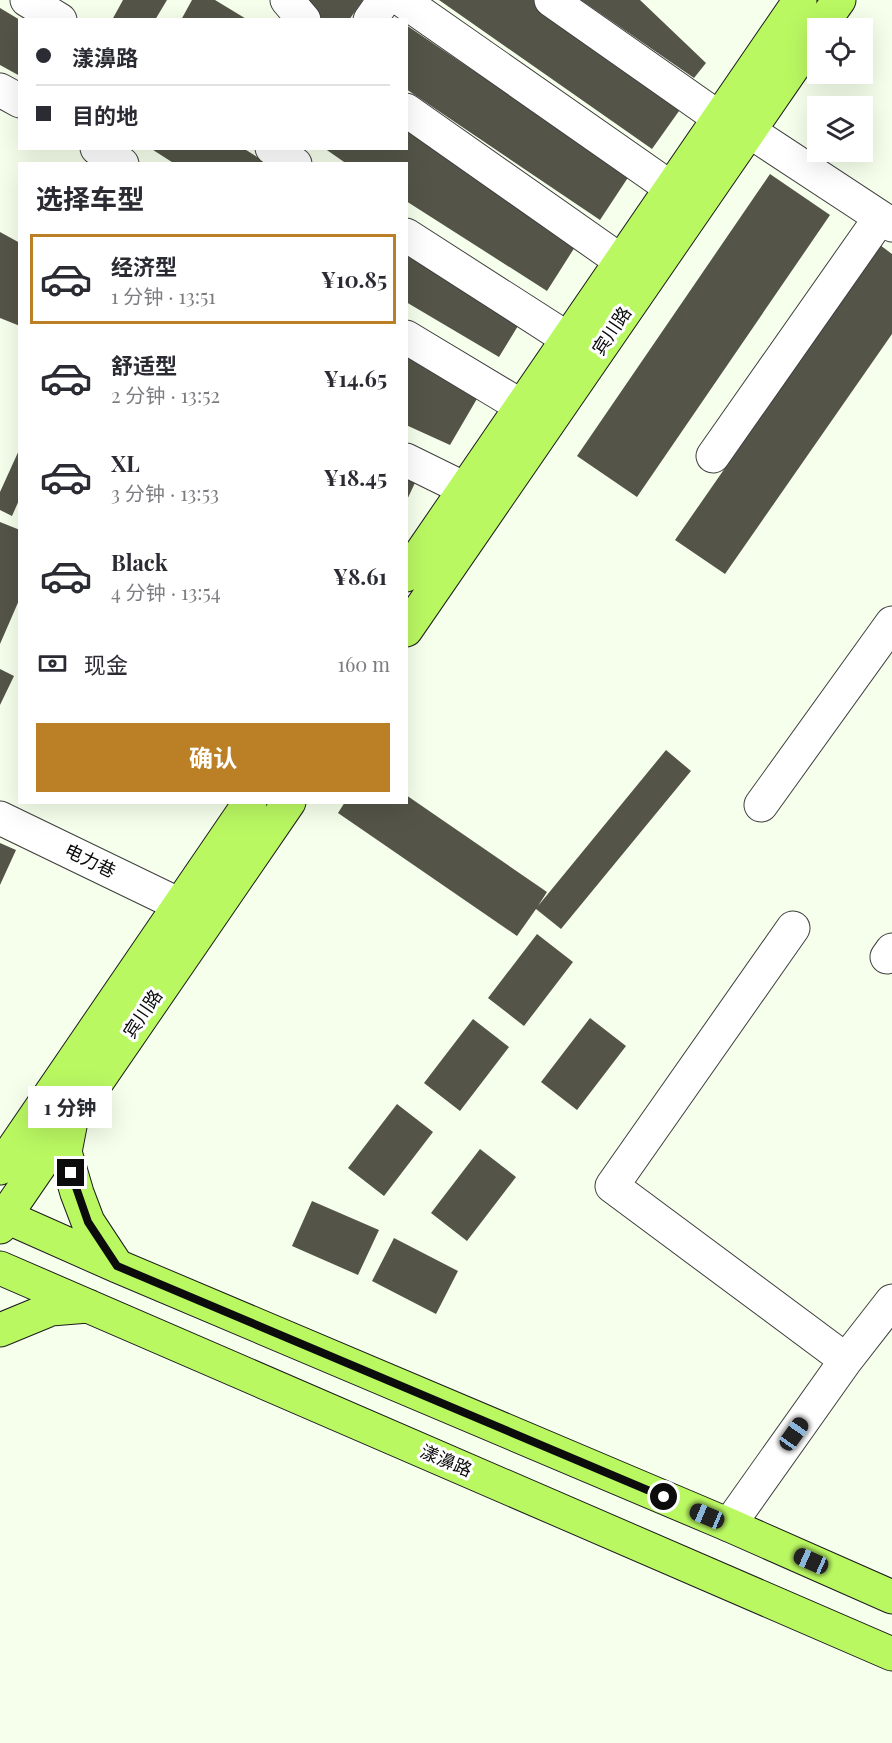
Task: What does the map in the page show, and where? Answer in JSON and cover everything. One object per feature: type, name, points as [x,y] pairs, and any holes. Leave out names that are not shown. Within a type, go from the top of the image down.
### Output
[{"type":"main road","name":"宾川路","points":[[408,571],[800,0]]},
{"type":"main road","name":"宾川路","points":[[826,18],[839,0]]},
{"type":"main road","name":"宾川路","points":[[408,627],[807,46]]},
{"type":"main road","name":"宾川路","points":[[0,1168],[14,1131],[180,905],[249,804]]},
{"type":"main road","name":"宾川路","points":[[2,1219],[287,804]]},
{"type":"main road","points":[[71,1119],[65,1152],[77,1193],[88,1222],[117,1266]]},
{"type":"main road","points":[[2,1219],[729,1525],[892,1597]]},
{"type":"main road","name":"漾濞路","points":[[0,1268],[892,1654]]},
{"type":"main road","points":[[0,1330],[51,1309],[89,1306]]},
{"type":"street","points":[[27,0],[57,18]]},
{"type":"street","points":[[287,0],[302,18]]},
{"type":"street","points":[[371,18],[384,0]]},
{"type":"street","points":[[402,0],[671,188]]},
{"type":"street","points":[[551,0],[719,118]]},
{"type":"street","points":[[0,90],[18,100]]},
{"type":"street","points":[[408,111],[621,261]]},
{"type":"street","points":[[713,456],[886,221],[749,131]]},
{"type":"street","points":[[100,150],[119,162]]},
{"type":"street","points":[[408,236],[568,339]]},
{"type":"street","points":[[408,338],[521,406]]},
{"type":"street","points":[[408,461],[465,489]]},
{"type":"street","points":[[760,805],[892,623]]},
{"type":"street","name":"电力巷","points":[[0,818],[180,905]]},
{"type":"street","points":[[793,928],[612,1186],[846,1360]]},
{"type":"street","points":[[729,1525],[846,1360],[892,1301]]},
{"type":"building","points":[[123,0],[167,0],[156,18],[113,18]]},
{"type":"building","points":[[192,0],[215,0],[245,18],[182,18]]},
{"type":"building","points":[[302,0],[363,0],[350,18],[318,18]]},
{"type":"building","points":[[439,0],[536,0],[684,104],[652,149]]},
{"type":"building","points":[[581,0],[640,0],[706,63],[694,78]]},
{"type":"building","points":[[0,8],[18,19],[18,75],[0,65]]},
{"type":"building","points":[[408,26],[629,176],[600,220],[408,90]]},
{"type":"building","points":[[408,130],[580,239],[547,291],[408,202],[408,162],[344,162],[327,150],[408,150]]},
{"type":"building","points":[[153,150],[246,150],[265,162],[172,162]]},
{"type":"building","points":[[770,174],[830,215],[637,497],[577,456]]},
{"type":"building","points":[[0,232],[18,242],[18,325],[0,318]]},
{"type":"building","points":[[880,245],[892,254],[892,334],[725,574],[675,540]]},
{"type":"building","points":[[408,247],[524,316],[499,357],[408,303]]},
{"type":"building","points":[[408,340],[485,385],[450,445],[408,426]]},
{"type":"building","points":[[18,452],[18,502],[12,516],[0,510],[0,492]]},
{"type":"building","points":[[408,467],[420,472],[408,498]]},
{"type":"building","points":[[0,522],[18,529],[18,603],[0,644]]},
{"type":"building","points":[[0,669],[14,676],[0,705]]},
{"type":"building","points":[[666,750],[691,771],[561,929],[536,909],[517,936],[338,813],[344,804],[408,804],[408,796],[547,892],[538,906]]},
{"type":"building","points":[[0,843],[16,850],[0,885]]},
{"type":"building","points":[[537,934],[573,962],[524,1026],[488,998]]},
{"type":"building","points":[[590,1018],[626,1046],[577,1110],[541,1082]]},
{"type":"building","points":[[473,1019],[509,1047],[460,1111],[424,1083]]},
{"type":"building","points":[[397,1104],[433,1132],[384,1196],[348,1168]]},
{"type":"building","points":[[480,1149],[516,1177],[467,1241],[431,1213]]},
{"type":"building","points":[[312,1201],[379,1230],[358,1275],[292,1246]]},
{"type":"building","points":[[394,1238],[458,1271],[436,1314],[372,1281]]},
{"type":"route","points":[[71,1173],[88,1222],[117,1266],[664,1497]]}]
